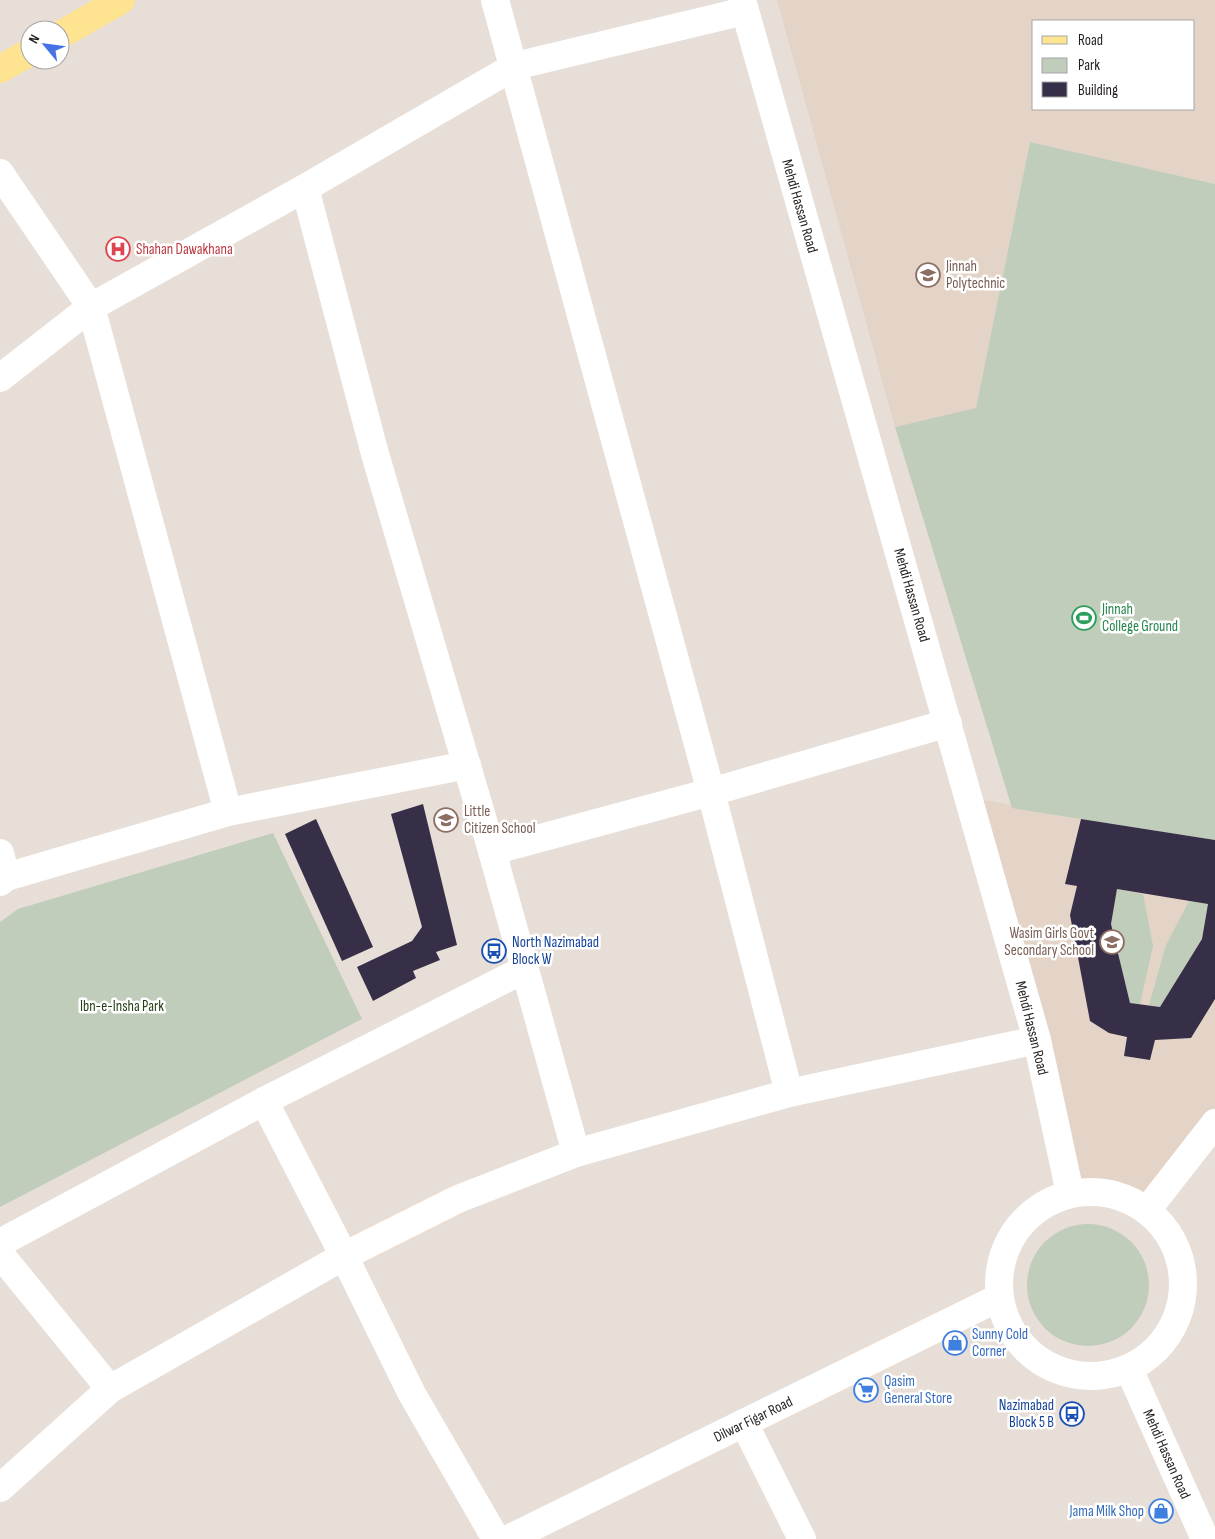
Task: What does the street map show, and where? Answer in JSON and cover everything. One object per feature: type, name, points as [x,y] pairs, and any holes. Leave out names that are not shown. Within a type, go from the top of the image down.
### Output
[{"type":"main road","points":[[70,29],[121,0]]},
{"type":"main road","points":[[0,69],[20,58]]},
{"type":"street","points":[[496,0],[711,792],[789,1093]]},
{"type":"street","points":[[0,378],[91,307],[305,188],[515,66],[743,6]]},
{"type":"street","name":"Mehdi Hassan Road","points":[[743,6],[1037,1040],[1070,1193]]},
{"type":"street","points":[[0,173],[91,307],[228,812]]},
{"type":"street","points":[[305,188],[375,454],[492,851],[576,1153]]},
{"type":"street","points":[[492,851],[711,792],[948,723]]},
{"type":"street","points":[[2,871],[228,812],[467,765]]},
{"type":"street","points":[[0,1243],[264,1101],[525,970]]},
{"type":"street","points":[[0,1488],[110,1388],[344,1256],[458,1199],[576,1153],[789,1093],[1037,1040]]},
{"type":"street","points":[[264,1101],[344,1256],[412,1394],[496,1539]]},
{"type":"street","points":[[1148,1210],[1215,1123]]},
{"type":"street","points":[[1102,1191],[1119,1195],[1148,1210],[1173,1239],[1183,1270],[1183,1298],[1172,1328],[1152,1354],[1130,1369],[1098,1377],[1066,1374],[1048,1367],[1022,1347],[1005,1320],[998,1298],[999,1270],[1005,1248],[1022,1221],[1040,1206],[1070,1193],[1102,1191]]},
{"type":"street","points":[[0,1254],[110,1388]]},
{"type":"street","name":"Dilwar Figar Road","points":[[508,1539],[998,1298]]},
{"type":"street","name":"Mehdi Hassan Road","points":[[1130,1369],[1205,1539]]},
{"type":"street","points":[[744,1423],[802,1539]]},
{"type":"shaded area","name":"Jinnah Polytechnic","points":[[777,0],[1215,0],[1215,184],[1030,142],[976,409],[895,427]]},
{"type":"shaded area","name":"Wasim Girls Govt Secondary School","points":[[969,797],[1215,843],[1215,1123],[1148,1209],[1119,1195],[1102,1191],[1070,1193]]},
{"type":"green space","name":"Jinnah College Ground","points":[[1030,142],[1215,184],[1215,840],[1012,808],[895,427],[976,408]]},
{"type":"green space","name":"Ibn-e-Insha Park","points":[[273,833],[362,1019],[0,1207],[0,922],[18,909]]},
{"type":"green space","points":[[1117,889],[1143,894],[1153,946],[1140,1004],[1130,1003],[1111,924]]},
{"type":"green space","points":[[1189,901],[1208,904],[1202,939],[1160,1007],[1149,1005],[1166,945]]},
{"type":"green space","points":[[1088,1224],[1100,1225],[1111,1229],[1122,1234],[1131,1242],[1139,1251],[1144,1262],[1148,1273],[1148,1297],[1144,1308],[1139,1319],[1131,1328],[1122,1336],[1111,1341],[1100,1345],[1088,1346],[1076,1345],[1065,1341],[1054,1336],[1045,1328],[1037,1319],[1032,1308],[1028,1297],[1027,1285],[1028,1273],[1032,1262],[1037,1251],[1045,1242],[1054,1234],[1065,1229],[1076,1225]]},
{"type":"building","points":[[423,804],[457,945],[436,952],[440,960],[413,971],[416,978],[373,1001],[357,967],[412,941],[422,927],[391,814]]},
{"type":"building","points":[[316,819],[373,947],[342,961],[285,834]]},
{"type":"building","points":[[1081,819],[1215,840],[1215,999],[1191,1038],[1155,1040],[1150,1060],[1124,1056],[1127,1037],[1109,1033],[1090,1021],[1070,915],[1077,886],[1065,884]],"holes":[[[1117,889],[1208,904],[1202,939],[1160,1007],[1130,1003],[1111,924]]]},
{"type":"place","name":"Shahan Dawakhana","points":[[118,249]]},
{"type":"place","name":"Jinnah Polytechnic","points":[[928,275]]},
{"type":"place","name":"Jinnah College Ground","points":[[1084,618]]},
{"type":"place","name":"Little Citizen School","points":[[446,820]]},
{"type":"place","name":"Wasim Girls Govt Secondary School","points":[[1112,942]]},
{"type":"place","name":"North Nazimabad Block W","points":[[494,951]]},
{"type":"place","name":"Sunny Cold Corner","points":[[955,1343]]},
{"type":"place","name":"Qasim General Store","points":[[866,1390]]},
{"type":"place","name":"Nazimabad Block 5 B","points":[[1072,1414]]},
{"type":"place","name":"Jama Milk Shop","points":[[1161,1511]]}]
